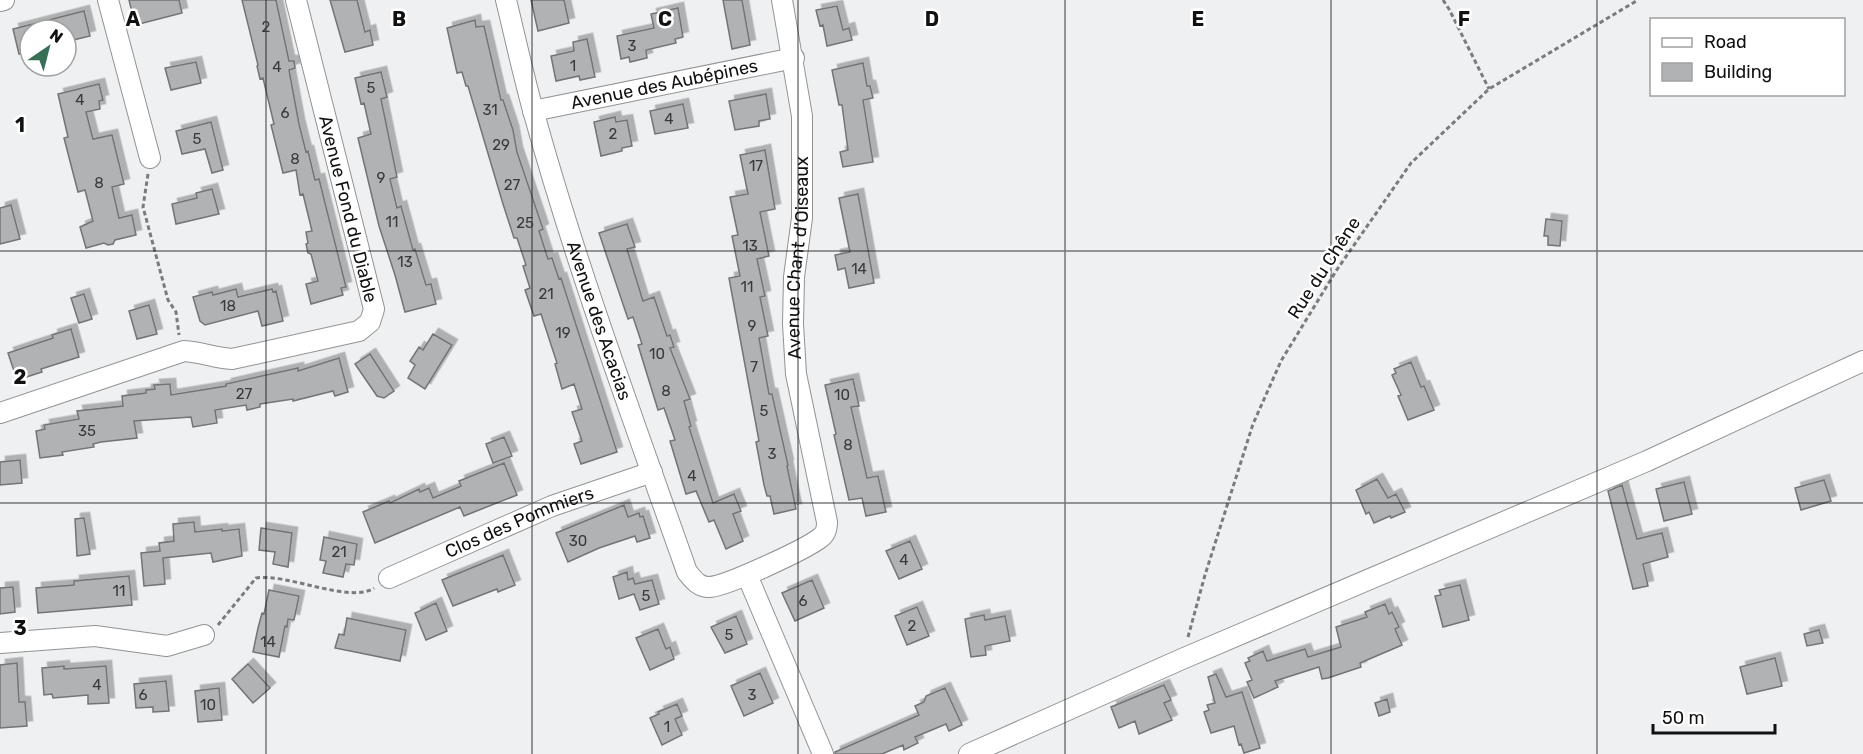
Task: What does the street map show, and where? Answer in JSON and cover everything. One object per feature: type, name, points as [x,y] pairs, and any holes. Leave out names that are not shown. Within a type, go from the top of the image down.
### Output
[{"type":"street","points":[[108,0],[150,158]]},
{"type":"street","name":"Avenue Fond du Diable","points":[[0,413],[184,351],[232,359],[359,331],[370,322],[374,309],[296,0]]},
{"type":"street","name":"Avenue des Acacias","points":[[506,0],[533,111],[581,266],[687,572],[698,585],[710,587],[747,574]]},
{"type":"street","name":"Avenue Chant d'Oiseaux","points":[[747,574],[802,548],[820,538],[827,530],[796,374],[793,324],[794,277],[802,218],[802,116],[794,58],[782,0]]},
{"type":"street","name":"Avenue des Aubépines","points":[[533,111],[794,58]]},
{"type":"street","points":[[969,754],[1182,659],[1647,461],[1863,361]]},
{"type":"street","name":"Clos des Pommiers","points":[[389,578],[552,506],[652,472]]},
{"type":"street","points":[[747,574],[823,754]]},
{"type":"street","points":[[0,643],[95,636],[167,646],[204,635]]},
{"type":"path","points":[[1443,0],[1489,89]]},
{"type":"path","name":"Rue du Chêne","points":[[1182,659],[1205,575],[1253,424],[1281,361],[1336,271],[1411,163],[1489,89],[1638,0]]},
{"type":"path","points":[[150,158],[143,207],[168,300],[176,312],[179,323],[178,331],[184,351]]},
{"type":"path","points":[[204,635],[222,622],[256,578],[277,578],[329,589],[367,592],[389,578]]},
{"type":"building","points":[[129,0],[179,0],[182,13],[135,25]]},
{"type":"building","points":[[242,0],[276,0],[289,61],[294,61],[295,68],[289,70],[299,124],[315,180],[319,179],[346,287],[341,288],[343,295],[311,304],[306,284],[318,281],[306,244],[308,243],[306,232],[312,231],[303,194],[300,195],[296,170],[283,173],[271,125],[274,124],[263,78],[260,79]]},
{"type":"building","points":[[330,0],[357,0],[365,32],[370,30],[373,45],[345,52]]},
{"type":"building","points":[[531,0],[564,0],[569,23],[538,31]]},
{"type":"building","points":[[723,0],[742,0],[750,45],[732,49]]},
{"type":"building","points":[[837,6],[843,30],[849,28],[852,40],[827,46],[823,25],[820,26],[816,10]]},
{"type":"building","points":[[678,8],[683,37],[675,39],[676,43],[646,50],[647,58],[630,62],[629,57],[621,59],[617,36],[654,28],[651,14]]},
{"type":"building","points":[[84,11],[90,36],[78,39],[78,18],[56,18]]},
{"type":"building","points":[[475,20],[476,27],[484,26],[501,100],[503,100],[513,130],[517,152],[543,229],[539,231],[548,259],[552,258],[559,279],[561,278],[617,452],[581,464],[574,444],[582,441],[572,412],[582,409],[574,384],[562,389],[555,364],[557,363],[541,314],[534,316],[525,290],[530,288],[523,266],[526,265],[517,238],[514,238],[468,86],[466,86],[462,72],[457,73],[447,28]]},
{"type":"building","points":[[18,28],[18,50],[13,29]]},
{"type":"building","points":[[587,39],[595,77],[580,80],[579,76],[556,81],[551,56],[574,51],[573,42]]},
{"type":"building","points":[[196,62],[201,83],[171,90],[165,68]]},
{"type":"building","points":[[863,63],[867,86],[870,86],[873,98],[863,100],[873,162],[843,167],[840,152],[848,150],[842,105],[839,105],[832,70]]},
{"type":"building","points":[[381,72],[387,97],[381,99],[397,177],[390,179],[397,208],[401,206],[413,250],[415,249],[426,285],[431,284],[436,304],[405,312],[379,226],[358,138],[371,134],[355,78]]},
{"type":"building","points":[[99,84],[103,100],[99,101],[100,109],[86,112],[93,139],[112,135],[124,184],[112,187],[119,218],[132,215],[136,235],[115,240],[113,244],[104,243],[86,248],[80,227],[93,221],[85,190],[78,192],[64,138],[68,137],[58,94]]},
{"type":"building","points":[[766,94],[770,119],[759,121],[759,126],[735,130],[729,101]]},
{"type":"building","points":[[683,104],[688,128],[655,134],[650,111]]},
{"type":"building","points":[[615,117],[616,122],[627,120],[632,146],[601,156],[594,122]]},
{"type":"building","points":[[211,122],[223,170],[212,173],[205,149],[182,154],[176,131]]},
{"type":"building","points":[[765,150],[775,209],[760,212],[769,256],[757,259],[765,296],[760,297],[768,336],[759,338],[769,394],[772,394],[796,509],[774,514],[770,496],[767,496],[764,485],[756,442],[759,441],[729,278],[740,276],[732,236],[738,235],[730,197],[748,194],[740,155]]},
{"type":"building","points":[[212,189],[219,214],[176,224],[172,204],[197,198],[196,193]]},
{"type":"building","points":[[858,194],[874,283],[849,288],[845,268],[838,270],[835,255],[850,252],[839,198]]},
{"type":"building","points":[[11,205],[20,239],[0,244],[0,208]]},
{"type":"building","points":[[1546,219],[1562,221],[1560,246],[1548,245],[1548,236],[1544,236]]},
{"type":"building","points":[[627,224],[635,247],[627,249],[643,301],[654,297],[667,336],[670,335],[674,347],[670,348],[690,399],[684,401],[691,426],[689,427],[713,503],[734,494],[741,511],[733,514],[743,541],[726,549],[714,520],[709,522],[696,491],[686,494],[670,441],[675,440],[664,408],[658,410],[638,345],[642,344],[633,317],[628,319],[599,233]]},
{"type":"building","points":[[236,289],[238,297],[272,289],[273,292],[276,291],[283,321],[262,326],[258,311],[205,325],[200,321],[193,297]]},
{"type":"building","points":[[84,294],[92,319],[79,323],[71,298]]},
{"type":"building","points":[[149,305],[157,334],[137,339],[129,311]]},
{"type":"building","points":[[71,329],[79,357],[41,369],[42,372],[17,380],[8,353],[53,338],[52,335]]},
{"type":"building","points":[[433,334],[452,345],[425,389],[408,378],[415,365],[410,361],[419,347],[423,350]]},
{"type":"building","points":[[370,354],[394,391],[384,398],[377,396],[355,364]]},
{"type":"building","points":[[339,358],[348,392],[335,396],[333,391],[293,401],[293,399],[260,404],[260,407],[247,410],[246,405],[215,410],[217,423],[193,427],[191,417],[134,421],[137,438],[101,442],[93,444],[94,447],[40,458],[36,431],[45,429],[44,425],[79,419],[77,411],[123,406],[122,396],[146,393],[146,390],[155,389],[154,385],[170,384],[171,395],[226,386],[226,384],[298,368],[298,371]]},
{"type":"building","points":[[1411,362],[1434,410],[1408,420],[1392,375],[1396,373],[1394,369]]},
{"type":"building","points":[[853,379],[859,406],[851,407],[867,478],[878,476],[886,512],[866,516],[862,498],[849,500],[825,385]]},
{"type":"building","points":[[504,437],[512,456],[493,463],[486,444]]},
{"type":"building","points":[[20,460],[22,483],[0,485],[0,462]]},
{"type":"building","points":[[504,463],[517,495],[464,516],[460,507],[375,543],[363,512],[389,501],[390,503],[419,489],[420,492],[429,488],[433,498],[461,486],[459,481]]},
{"type":"building","points":[[1377,479],[1388,498],[1396,494],[1405,512],[1374,523],[1369,512],[1366,514],[1356,490]]},
{"type":"building","points":[[1824,480],[1831,501],[1801,510],[1795,488]]},
{"type":"building","points":[[1684,482],[1692,514],[1664,521],[1656,489]]},
{"type":"building","points":[[1622,485],[1637,539],[1662,533],[1668,557],[1643,564],[1648,586],[1633,589],[1608,491]]},
{"type":"building","points":[[624,505],[628,517],[639,513],[640,517],[643,516],[650,538],[637,542],[635,536],[599,548],[568,562],[556,533]]},
{"type":"building","points":[[84,518],[90,554],[77,556],[75,519]]},
{"type":"building","points":[[194,522],[195,532],[239,529],[242,556],[213,562],[211,553],[163,558],[165,584],[144,586],[141,553],[160,551],[159,543],[174,541],[173,524]]},
{"type":"building","points":[[261,528],[292,533],[288,567],[273,564],[275,552],[259,550]]},
{"type":"building","points":[[324,537],[357,544],[354,565],[346,564],[343,577],[323,573],[326,561],[320,560]]},
{"type":"building","points":[[910,541],[922,569],[899,579],[886,551]]},
{"type":"building","points":[[503,555],[515,585],[498,592],[497,589],[453,606],[442,580]]},
{"type":"building","points":[[627,572],[628,580],[633,578],[635,584],[652,580],[659,604],[640,610],[634,594],[619,599],[613,577]]},
{"type":"building","points":[[129,576],[132,605],[38,613],[36,588],[74,585],[74,581]]},
{"type":"building","points":[[812,580],[824,608],[795,621],[782,593]]},
{"type":"building","points":[[1460,585],[1469,620],[1443,627],[1435,596],[1441,595],[1439,590]]},
{"type":"building","points":[[13,587],[15,612],[0,614],[0,588]]},
{"type":"building","points":[[269,590],[299,596],[294,620],[288,619],[287,627],[285,626],[279,657],[253,652]]},
{"type":"building","points":[[436,603],[447,631],[426,640],[415,613]]},
{"type":"building","points":[[1385,604],[1389,614],[1392,612],[1399,627],[1395,629],[1402,645],[1360,663],[1361,667],[1328,678],[1322,679],[1319,667],[1275,681],[1278,687],[1254,698],[1247,682],[1252,680],[1245,663],[1250,661],[1248,658],[1263,651],[1267,661],[1305,649],[1308,657],[1341,647],[1336,627],[1367,617],[1365,612]]},
{"type":"building","points":[[917,607],[929,636],[907,645],[895,616]]},
{"type":"building","points":[[984,615],[985,620],[1005,616],[1010,641],[985,646],[986,655],[971,657],[965,619]]},
{"type":"building","points":[[736,616],[747,644],[725,653],[711,627]]},
{"type":"building","points":[[347,618],[406,630],[400,661],[335,648],[339,634],[344,635]]},
{"type":"building","points":[[658,629],[666,649],[670,647],[674,659],[650,670],[636,638]]},
{"type":"building","points":[[1819,630],[1823,643],[1807,646],[1804,634]]},
{"type":"building","points":[[1775,658],[1782,686],[1747,694],[1740,667]]},
{"type":"building","points":[[17,663],[19,702],[25,702],[27,726],[0,728],[0,665]]},
{"type":"building","points":[[248,664],[270,688],[253,703],[232,679]]},
{"type":"building","points":[[64,666],[64,669],[106,666],[109,703],[88,704],[88,695],[53,698],[52,694],[44,695],[42,668]]},
{"type":"building","points":[[760,673],[773,703],[744,716],[731,686]]},
{"type":"building","points":[[1216,674],[1226,697],[1242,692],[1260,748],[1244,753],[1241,744],[1239,745],[1234,726],[1211,733],[1204,712],[1209,710],[1207,705],[1215,703],[1208,677]]},
{"type":"building","points":[[166,681],[169,711],[153,712],[153,707],[136,708],[134,684]]},
{"type":"building","points":[[1164,685],[1171,700],[1164,703],[1172,720],[1139,734],[1135,721],[1119,728],[1111,707]]},
{"type":"building","points":[[219,688],[222,720],[198,722],[195,691]]},
{"type":"building","points":[[945,688],[962,725],[949,731],[946,724],[915,737],[918,743],[904,750],[903,745],[882,754],[835,754],[835,752],[919,715],[915,706],[924,702],[926,696]]},
{"type":"building","points":[[1387,699],[1390,712],[1379,716],[1375,703]]},
{"type":"building","points":[[677,704],[682,716],[675,719],[682,735],[662,745],[650,718]]}]
